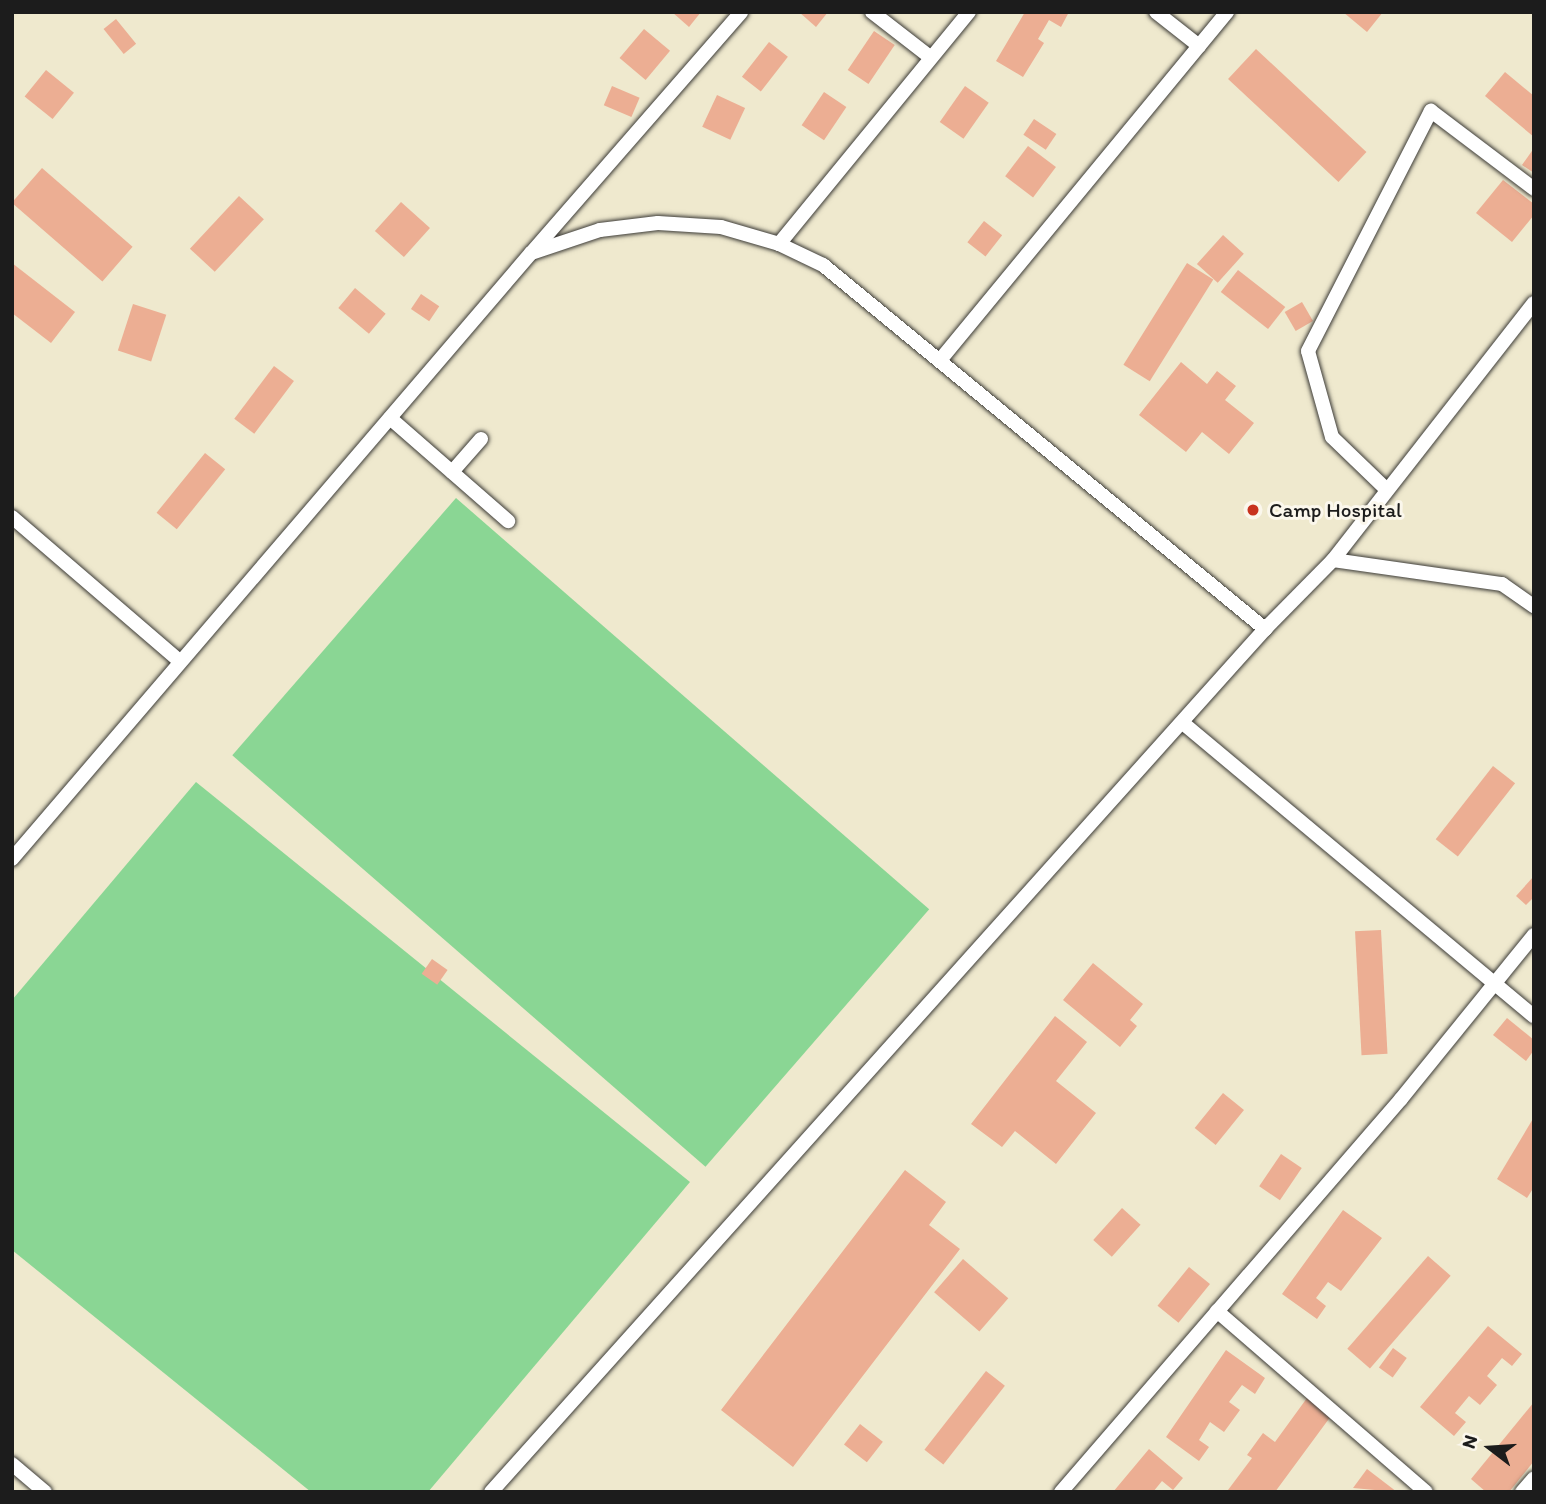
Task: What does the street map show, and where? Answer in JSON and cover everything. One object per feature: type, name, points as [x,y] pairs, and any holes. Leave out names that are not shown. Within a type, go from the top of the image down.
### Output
[{"type":"lane","points":[[12,859],[178,660],[741,12]]},
{"type":"lane","points":[[872,12],[930,57]]},
{"type":"lane","points":[[779,244],[969,12]]},
{"type":"lane","points":[[1156,12],[1199,46]]},
{"type":"lane","points":[[941,359],[1227,12]]},
{"type":"lane","points":[[1387,490],[1332,437],[1308,351],[1431,111],[1534,189]]},
{"type":"lane","points":[[531,253],[600,230],[658,223],[721,227],[779,244],[823,265],[941,359],[1265,629]]},
{"type":"lane","points":[[491,1492],[1265,629],[1332,560],[1533,305]]},
{"type":"lane","points":[[390,418],[508,521]]},
{"type":"lane","points":[[452,472],[481,439]]},
{"type":"lane","points":[[12,517],[178,660]]},
{"type":"lane","points":[[1332,560],[1502,584],[1534,606]]},
{"type":"lane","points":[[1183,723],[1534,1016]]},
{"type":"lane","points":[[1061,1492],[1534,935]]},
{"type":"lane","points":[[1217,1311],[1426,1492]]},
{"type":"lane","points":[[12,1464],[45,1492]]},
{"type":"lane","points":[[1522,1492],[1534,1478]]},
{"type":"green space","points":[[456,498],[929,909],[705,1167],[232,755]]},
{"type":"green space","points":[[196,782],[690,1182],[428,1492],[311,1492],[12,1250],[12,1000]]},
{"type":"building","points":[[672,12],[701,12],[689,27]]},
{"type":"building","points":[[799,12],[828,12],[816,27]]},
{"type":"building","points":[[1025,12],[1069,12],[1061,27],[1049,20],[1038,39],[1044,43],[1023,77],[996,61]]},
{"type":"building","points":[[1343,12],[1383,12],[1367,32]]},
{"type":"building","points":[[116,19],[136,44],[124,54],[104,29]]},
{"type":"building","points":[[644,29],[670,51],[646,80],[620,58]]},
{"type":"building","points":[[874,31],[895,45],[868,84],[848,70]]},
{"type":"building","points":[[769,42],[788,57],[761,91],[742,77]]},
{"type":"building","points":[[1256,49],[1366,152],[1338,182],[1228,79]]},
{"type":"building","points":[[46,70],[74,93],[53,119],[25,96]]},
{"type":"building","points":[[1505,72],[1534,96],[1534,137],[1485,96]]},
{"type":"building","points":[[612,86],[640,98],[631,117],[604,105]]},
{"type":"building","points":[[965,86],[989,103],[964,139],[940,122]]},
{"type":"building","points":[[824,92],[846,107],[824,140],[802,125]]},
{"type":"building","points":[[717,95],[745,108],[730,140],[702,127]]},
{"type":"building","points":[[1034,119],[1056,134],[1046,150],[1023,135]]},
{"type":"building","points":[[1028,146],[1056,167],[1033,197],[1005,176]]},
{"type":"building","points":[[1534,148],[1534,173],[1522,165]]},
{"type":"building","points":[[42,168],[133,247],[102,281],[12,203]]},
{"type":"building","points":[[1503,180],[1534,204],[1534,215],[1512,242],[1476,213]]},
{"type":"building","points":[[239,196],[264,219],[215,272],[190,249]]},
{"type":"building","points":[[401,202],[430,228],[404,257],[375,231]]},
{"type":"building","points":[[984,221],[1002,235],[986,256],[967,242]]},
{"type":"building","points":[[1223,235],[1244,254],[1218,283],[1197,264]]},
{"type":"building","points":[[12,263],[75,312],[51,343],[12,313]]},
{"type":"building","points":[[1187,263],[1213,279],[1150,381],[1123,365]]},
{"type":"building","points":[[1238,270],[1285,307],[1268,329],[1221,292]]},
{"type":"building","points":[[355,288],[386,314],[369,334],[338,308]]},
{"type":"building","points":[[421,294],[439,306],[429,321],[411,309]]},
{"type":"building","points":[[1302,302],[1313,321],[1296,331],[1285,312]]},
{"type":"building","points":[[133,304],[166,315],[151,361],[118,351]]},
{"type":"building","points":[[1181,362],[1207,384],[1217,371],[1236,386],[1225,400],[1254,423],[1229,454],[1202,432],[1186,452],[1139,415]]},
{"type":"building","points":[[274,366],[294,381],[254,434],[234,419]]},
{"type":"building","points":[[205,453],[225,469],[177,529],[157,513]]},
{"type":"building","points":[[1493,766],[1515,783],[1458,857],[1436,839]]},
{"type":"building","points":[[1534,876],[1534,897],[1526,905],[1516,896]]},
{"type":"building","points":[[1381,930],[1387,1054],[1362,1055],[1355,931]]},
{"type":"building","points":[[432,959],[448,970],[437,985],[422,974]]},
{"type":"building","points":[[1093,963],[1143,1004],[1130,1020],[1137,1026],[1120,1047],[1063,1000]]},
{"type":"building","points":[[1055,1016],[1087,1042],[1056,1081],[1096,1113],[1056,1164],[1015,1131],[1002,1147],[971,1124]]},
{"type":"building","points":[[1507,1018],[1534,1040],[1534,1050],[1526,1061],[1493,1035]]},
{"type":"building","points":[[1223,1093],[1244,1110],[1216,1145],[1195,1128]]},
{"type":"building","points":[[1534,1117],[1534,1187],[1527,1198],[1497,1179]]},
{"type":"building","points":[[1281,1154],[1302,1168],[1280,1200],[1259,1186]]},
{"type":"building","points":[[905,1170],[946,1202],[929,1225],[960,1249],[793,1467],[721,1410]]},
{"type":"building","points":[[1122,1208],[1141,1225],[1112,1257],[1093,1240]]},
{"type":"building","points":[[1343,1210],[1382,1238],[1341,1291],[1328,1282],[1316,1298],[1326,1306],[1317,1319],[1282,1294]]},
{"type":"building","points":[[1428,1256],[1451,1276],[1370,1369],[1347,1349]]},
{"type":"building","points":[[963,1259],[1008,1298],[979,1332],[934,1292]]},
{"type":"building","points":[[1189,1267],[1210,1284],[1179,1323],[1158,1306]]},
{"type":"building","points":[[1488,1326],[1522,1354],[1512,1366],[1502,1358],[1487,1376],[1497,1385],[1480,1405],[1469,1396],[1455,1413],[1466,1422],[1454,1436],[1420,1407]]},
{"type":"building","points":[[1393,1348],[1407,1358],[1393,1377],[1379,1367]]},
{"type":"building","points":[[1226,1350],[1265,1378],[1255,1394],[1242,1385],[1229,1402],[1240,1410],[1224,1432],[1210,1422],[1199,1440],[1209,1447],[1199,1461],[1166,1437]]},
{"type":"building","points":[[986,1371],[1005,1386],[943,1465],[924,1450]]},
{"type":"building","points":[[1307,1398],[1331,1416],[1275,1492],[1228,1490],[1252,1458],[1247,1455],[1263,1433],[1275,1442]]},
{"type":"building","points":[[1534,1402],[1534,1461],[1509,1492],[1486,1492],[1471,1479]]},
{"type":"building","points":[[860,1424],[883,1442],[867,1462],[844,1444]]},
{"type":"building","points":[[1149,1449],[1183,1478],[1173,1490],[1162,1481],[1153,1492],[1113,1492]]},
{"type":"building","points":[[1367,1469],[1397,1492],[1353,1488]]},
{"type":"place","name":"Camp Hospital","points":[[1253,510]]}]
